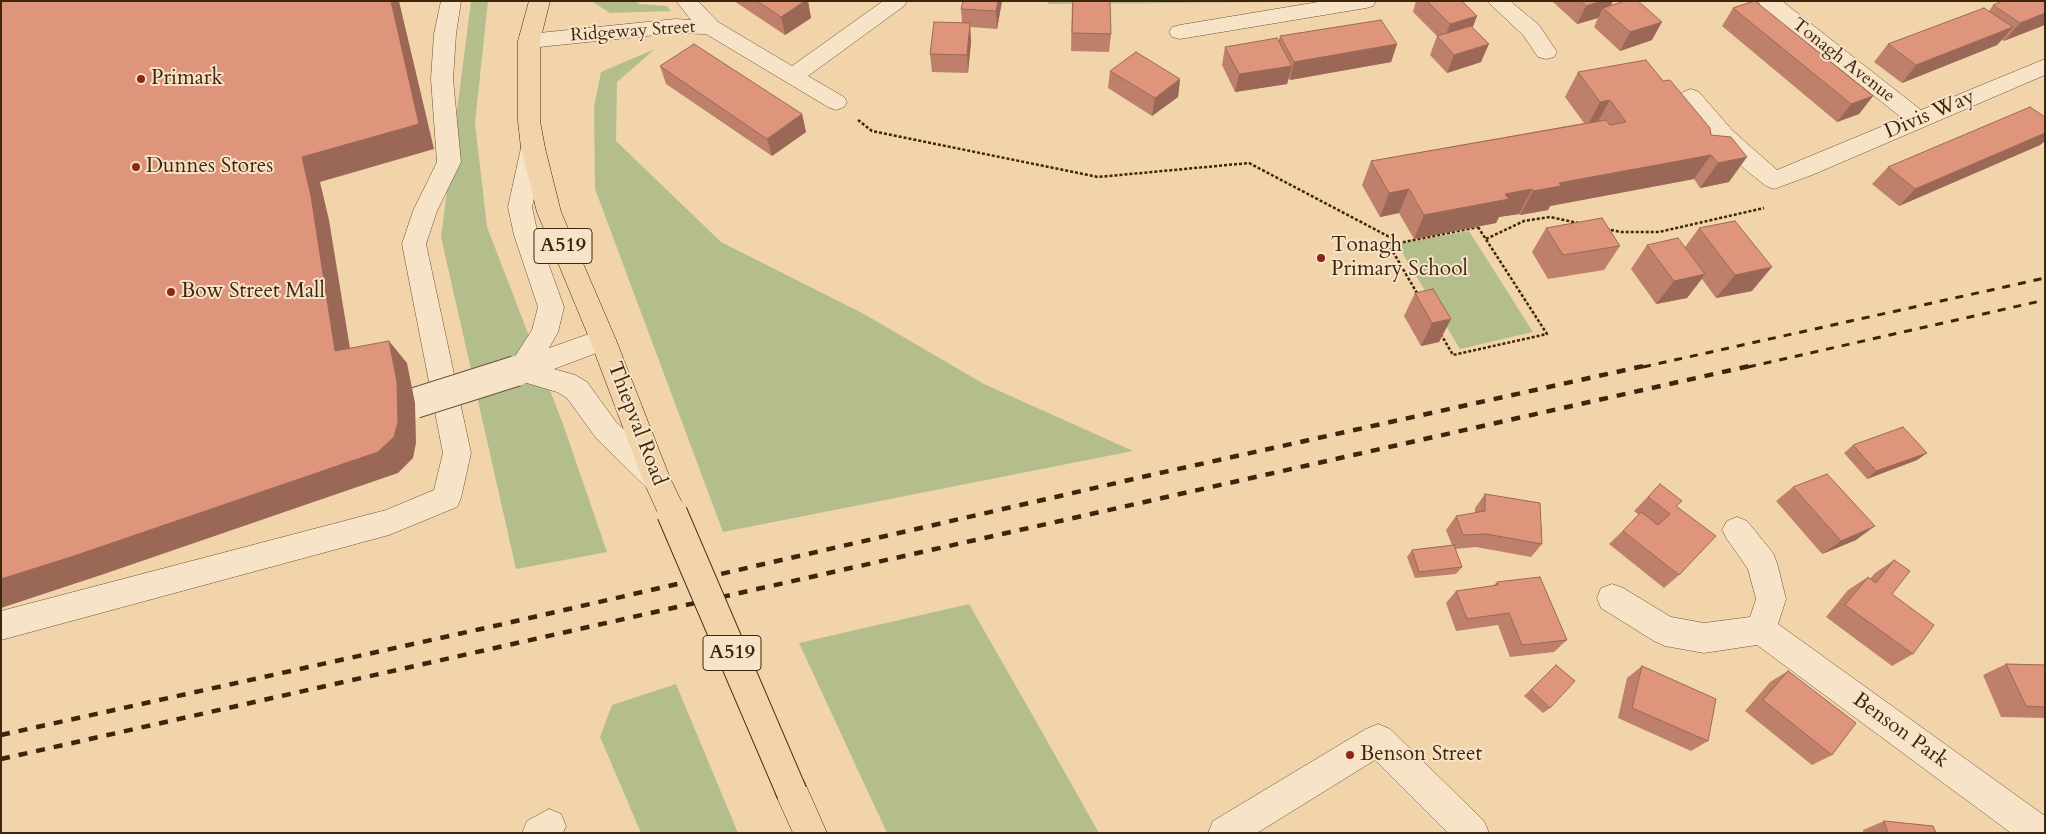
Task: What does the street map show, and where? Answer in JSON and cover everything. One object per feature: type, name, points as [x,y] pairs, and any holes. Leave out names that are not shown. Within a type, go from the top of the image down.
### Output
[{"type":"main road","name":"Thiepval Road","points":[[540,1],[529,41],[529,121],[533,148],[549,212],[603,340],[656,478],[810,833]]},
{"type":"street","points":[[1,626],[389,522],[447,498],[457,453],[414,244],[425,211],[449,162],[442,79],[445,34],[451,1]]},
{"type":"street","points":[[686,1],[710,27]]},
{"type":"street","points":[[793,76],[897,1]]},
{"type":"street","points":[[1180,32],[1366,1]]},
{"type":"street","points":[[1497,1],[1531,30],[1546,52]]},
{"type":"street","name":"Tonagh Avenue","points":[[1768,1],[1919,120]]},
{"type":"street","name":"Ridgeway Street","points":[[529,41],[676,26],[710,27],[836,102]]},
{"type":"street","name":"Divis Way","points":[[1691,97],[1724,136],[1754,165],[1774,180],[2045,66]]},
{"type":"street","points":[[518,371],[545,332],[551,306],[526,235],[520,207],[533,148]]},
{"type":"street","points":[[414,404],[518,371],[603,340]]},
{"type":"street","points":[[518,371],[565,383],[577,390],[606,430],[656,478]]},
{"type":"street","points":[[1612,598],[1665,631],[1704,638],[1761,630],[1771,599],[1767,581],[1762,563],[1737,530]]},
{"type":"street","name":"Benson Park","points":[[1761,630],[2040,833]]},
{"type":"street","points":[[1225,833],[1378,740],[1472,833]]},
{"type":"path","points":[[836,102],[872,131],[1098,177],[1249,163],[1399,242]]},
{"type":"path","points":[[1603,228],[1621,232],[1659,232],[1768,207]]},
{"type":"path","points":[[1486,240],[1524,221],[1550,217],[1585,225]]},
{"type":"path","points":[[1478,227],[1486,240],[1547,334],[1453,355],[1389,245],[1478,227]]},
{"type":"green space","points":[[471,1],[488,1],[475,123],[487,227],[563,424],[607,552],[516,569],[441,237]]},
{"type":"green space","points":[[591,1],[635,1],[640,4],[667,6],[671,11],[610,13]]},
{"type":"green space","points":[[1048,1],[1282,1],[1282,2],[1048,4]]},
{"type":"green space","points":[[655,49],[617,82],[616,141],[721,242],[864,314],[984,384],[1133,451],[723,532],[595,189],[594,107],[601,72]]},
{"type":"green space","points":[[1469,231],[1533,332],[1460,349],[1397,244]]},
{"type":"green space","points":[[969,604],[1099,833],[887,833],[799,643]]},
{"type":"green space","points":[[676,684],[738,833],[641,833],[600,737],[612,705]]},
{"type":"building","name":"Bow Street Mall","points":[[1,1],[391,1],[419,124],[302,157],[311,196],[335,351],[389,341],[397,382],[398,422],[394,437],[378,452],[74,556],[1,579]]},
{"type":"building","points":[[757,1],[805,1],[781,17]]},
{"type":"building","points":[[963,1],[998,1],[996,11],[961,9]]},
{"type":"building","points":[[1073,1],[1110,1],[1111,34],[1072,33]]},
{"type":"building","points":[[1427,1],[1462,1],[1477,16],[1450,24]]},
{"type":"building","points":[[1581,1],[1602,1],[1586,6]]},
{"type":"building","points":[[1625,1],[1638,1],[1662,22],[1630,32],[1603,8]]},
{"type":"building","points":[[1755,1],[1873,96],[1851,104],[1733,8]]},
{"type":"building","points":[[2003,1],[2045,1],[2045,13],[2020,23],[1993,5]]},
{"type":"building","points":[[1984,8],[2013,27],[1916,65],[1888,44]]},
{"type":"building","points":[[1381,20],[1397,44],[1294,62],[1280,36]]},
{"type":"building","points":[[934,22],[970,23],[967,55],[930,54]]},
{"type":"building","points":[[1471,26],[1489,44],[1454,55],[1437,36]]},
{"type":"building","points":[[1277,38],[1292,66],[1239,74],[1225,47]]},
{"type":"building","points":[[694,44],[802,114],[767,139],[660,66]]},
{"type":"building","points":[[1136,52],[1180,79],[1155,98],[1110,71]]},
{"type":"building","points":[[1646,60],[1663,81],[1670,80],[1710,128],[1711,135],[1731,137],[1747,157],[1718,163],[1711,155],[1559,183],[1561,186],[1505,194],[1509,199],[1424,215],[1409,189],[1389,193],[1371,161],[1606,120],[1610,125],[1626,122],[1610,100],[1600,102],[1578,72]]},
{"type":"building","points":[[2030,107],[2045,117],[2045,133],[1915,189],[1888,167]]},
{"type":"building","points":[[1602,218],[1620,246],[1563,255],[1546,228]]},
{"type":"building","points":[[1735,221],[1772,267],[1735,275],[1699,228]]},
{"type":"building","points":[[1678,238],[1705,274],[1674,281],[1647,245]]},
{"type":"building","points":[[1433,289],[1451,319],[1432,323],[1415,293]]},
{"type":"building","points":[[1903,427],[1927,453],[1876,471],[1853,445]]},
{"type":"building","points":[[1827,474],[1875,526],[1841,541],[1793,487]]},
{"type":"building","points":[[1660,484],[1682,501],[1676,506],[1716,536],[1679,575],[1623,531],[1641,512],[1658,525],[1670,514],[1648,497]]},
{"type":"building","points":[[1485,494],[1540,503],[1542,544],[1486,534],[1463,535],[1456,516],[1485,511]]},
{"type":"building","points":[[1454,545],[1462,567],[1419,572],[1412,550]]},
{"type":"building","points":[[1894,560],[1910,571],[1892,594],[1934,625],[1913,654],[1845,605],[1868,577],[1876,583]]},
{"type":"building","points":[[1540,577],[1567,640],[1522,645],[1509,613],[1467,619],[1456,591],[1498,585],[1497,582]]},
{"type":"building","points":[[2006,664],[2045,665],[2045,707],[2026,706]]},
{"type":"building","points":[[1556,665],[1575,681],[1550,708],[1531,690]]},
{"type":"building","points":[[1642,666],[1716,699],[1708,741],[1632,708]]},
{"type":"building","points":[[1788,671],[1856,723],[1832,755],[1763,700]]},
{"type":"building","points":[[1884,821],[1933,826],[1936,833],[1888,833]]},
{"type":"railway","points":[[1643,367],[2045,278]]},
{"type":"railway","points":[[1748,367],[2045,300]]},
{"type":"railway","points":[[1,735],[499,625],[1151,475],[1648,365]]},
{"type":"railway","points":[[1,759],[1754,365]]},
{"type":"place","name":"Primark","points":[[141,79]]},
{"type":"place","name":"Dunnes Stores","points":[[136,167]]},
{"type":"place","name":"Tonagh Primary School","points":[[1321,258]]},
{"type":"place","name":"Bow Street Mall","points":[[171,292]]},
{"type":"place","name":"Benson Street","points":[[1350,755]]}]
